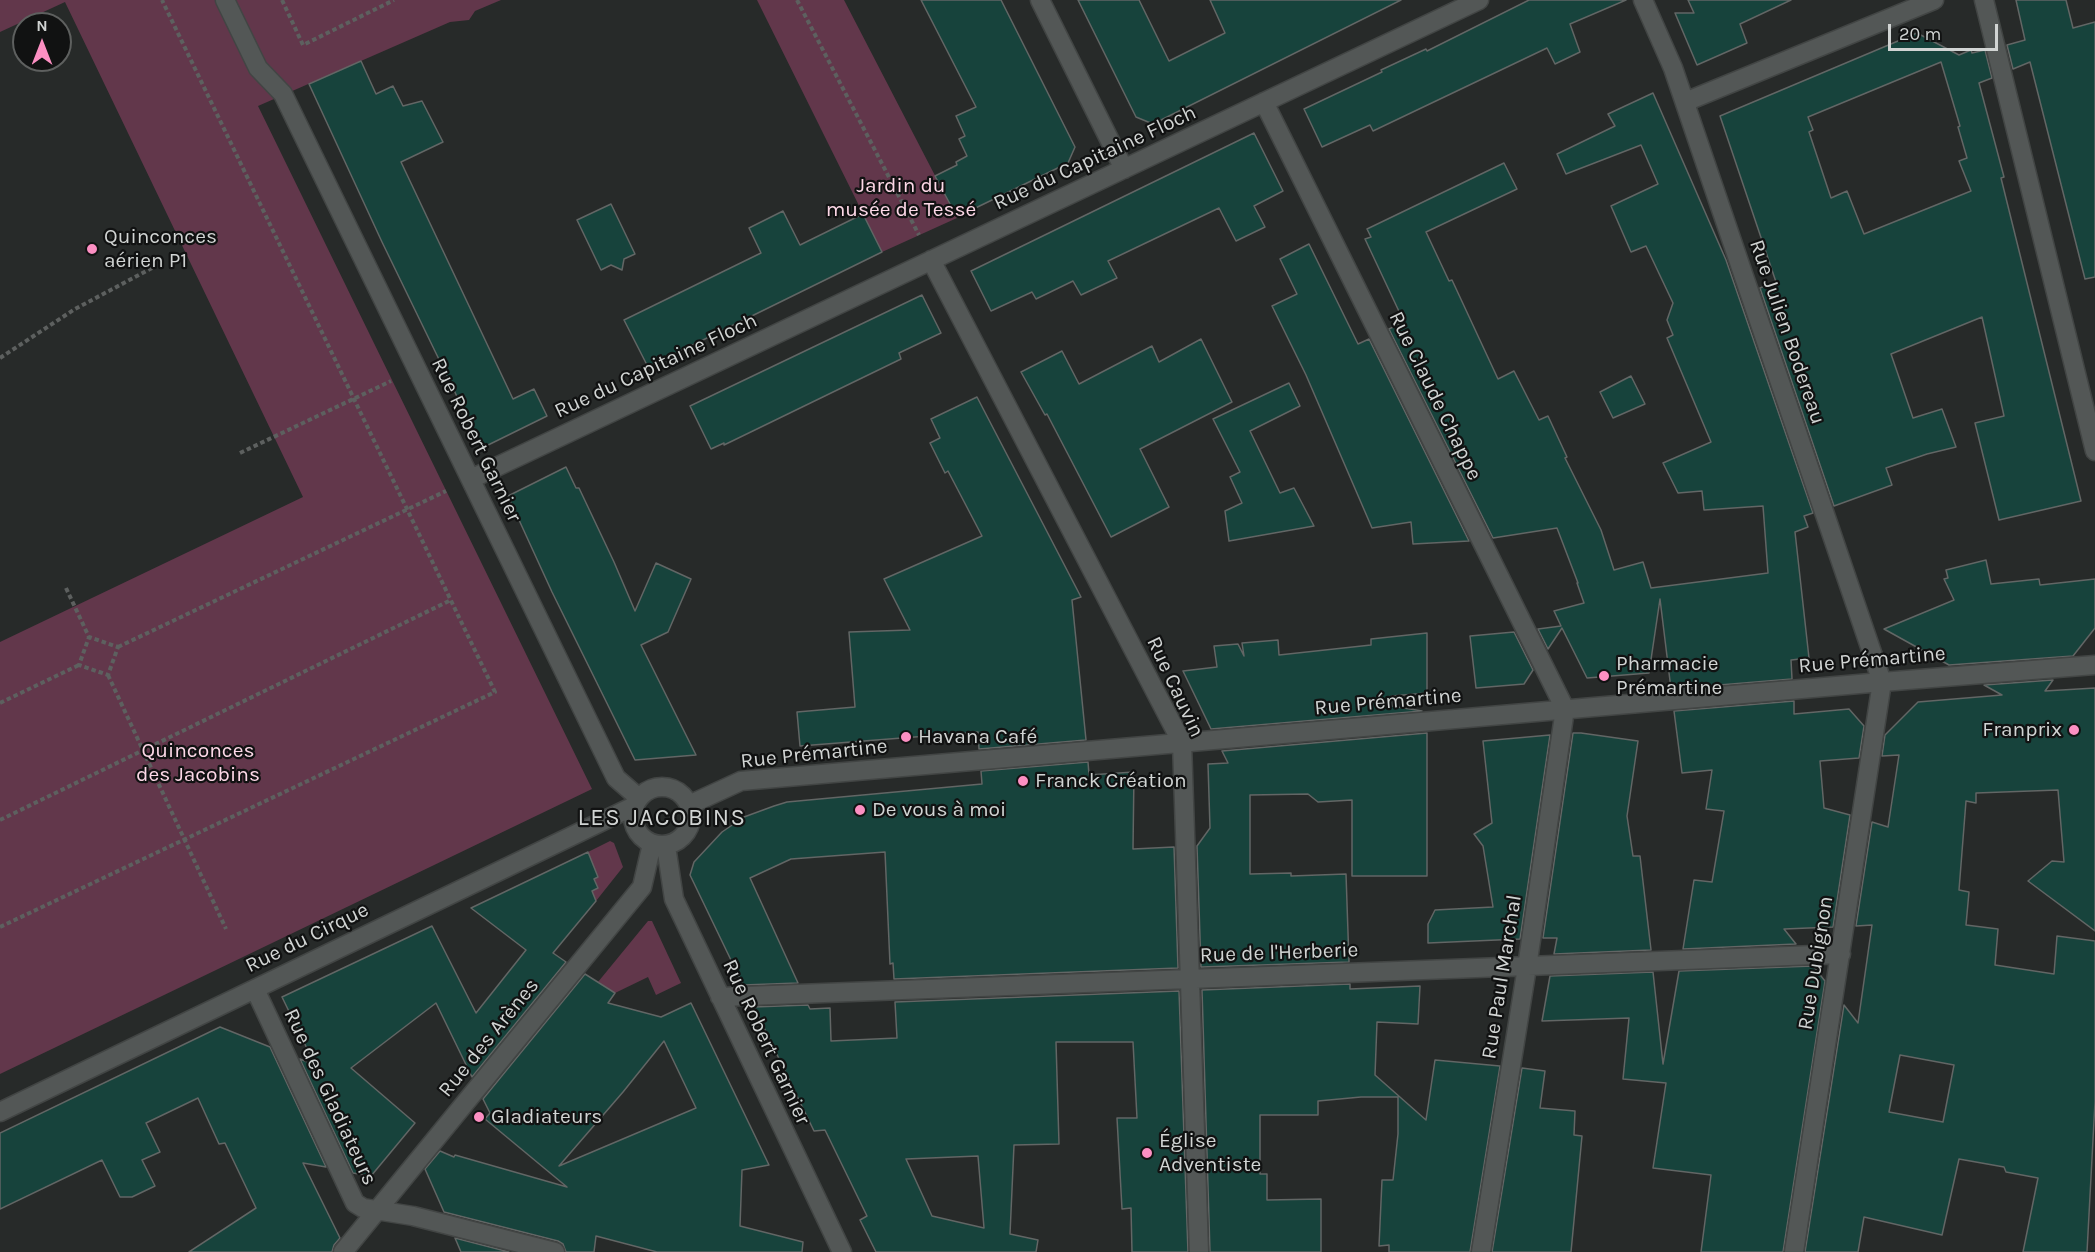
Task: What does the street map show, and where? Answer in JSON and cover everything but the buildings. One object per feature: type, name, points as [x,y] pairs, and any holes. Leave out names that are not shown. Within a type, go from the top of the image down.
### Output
[{"type":"street","name":"Rue Robert Garnier","points":[[225,0],[258,68],[283,94],[616,778],[637,802]]},
{"type":"street","points":[[1040,0],[1124,169]]},
{"type":"street","name":"Rue du Capitaine Floch","points":[[471,479],[1479,0]]},
{"type":"street","name":"Rue Julien Bodereau","points":[[1643,0],[1673,68],[1685,102],[1882,681]]},
{"type":"street","points":[[1685,102],[1934,0]]},
{"type":"street","points":[[1984,0],[2095,451]]},
{"type":"street","name":"Rue Claude Chappe","points":[[1264,102],[1565,709]]},
{"type":"street","name":"Rue Cauvin","points":[[931,260],[1182,743],[1199,1252]]},
{"type":"street","name":"Rue Prémartine","points":[[689,805],[741,781],[1882,681],[2095,665]]},
{"type":"street","name":"Rue Dubignon","points":[[1794,1252],[1882,681]]},
{"type":"street","name":"Rue Paul Marchal","points":[[1481,1252],[1527,967],[1565,709]]},
{"type":"street","points":[[669,787],[683,796],[689,805],[692,816],[689,828],[678,841],[659,845],[642,838],[634,826],[633,816],[637,802],[652,789],[669,787]]},
{"type":"street","name":"Rue du Cirque","points":[[0,1112],[637,802]]},
{"type":"street","name":"Rue Robert Garnier","points":[[659,845],[674,899],[842,1252]]},
{"type":"street","name":"Rue des Arènes","points":[[343,1252],[642,887],[659,845]]},
{"type":"street","name":"Rue de l'Herberie","points":[[720,997],[1841,954]]},
{"type":"street","name":"Rue des Gladiateurs","points":[[255,989],[355,1203],[363,1208],[413,1216],[555,1252]]},
{"type":"path","points":[[0,927],[495,692],[162,0]]},
{"type":"path","points":[[282,0],[303,45],[394,0]]},
{"type":"path","points":[[798,0],[931,260]]},
{"type":"path","points":[[0,358],[75,309],[152,268]]},
{"type":"path","points":[[240,453],[417,369]]},
{"type":"path","points":[[89,637],[118,647],[471,479]]},
{"type":"path","points":[[0,703],[79,665],[89,637],[66,588]]},
{"type":"path","points":[[0,820],[451,600]]},
{"type":"path","points":[[118,647],[108,675],[226,929]]},
{"type":"path","points":[[79,665],[108,675]]},
{"type":"green space","name":"Quinconces des Jacobins","points":[[0,0],[501,0],[475,11],[469,20],[450,22],[258,106],[592,789],[0,1074],[0,642],[303,497],[72,17],[72,12],[65,2],[43,12],[12,12],[12,26],[0,32]]},
{"type":"green space","name":"Jardin du musée de Tessé","points":[[757,0],[844,0],[957,218],[882,252]]},
{"type":"green space","points":[[610,841],[614,843],[623,867],[596,901],[592,891],[598,888],[594,879],[598,877],[588,852]]},
{"type":"green space","points":[[648,921],[652,921],[681,983],[656,995],[648,977],[615,993],[598,982]]},
{"type":"place","name":"Quinconces aérien P1","points":[[92,249]]},
{"type":"place","name":"Pharmacie Prémartine","points":[[1604,676]]},
{"type":"place","name":"Franprix","points":[[2074,730]]},
{"type":"place","name":"Havana Café","points":[[906,737]]},
{"type":"place","name":"Franck Création","points":[[1023,781]]},
{"type":"place","name":"De vous à moi","points":[[860,810]]},
{"type":"place","name":"Gladiateurs","points":[[479,1117]]},
{"type":"place","name":"Église Adventiste","points":[[1147,1153]]},
{"type":"district","name":"LES JACOBINS","points":[[662,818]]}]
